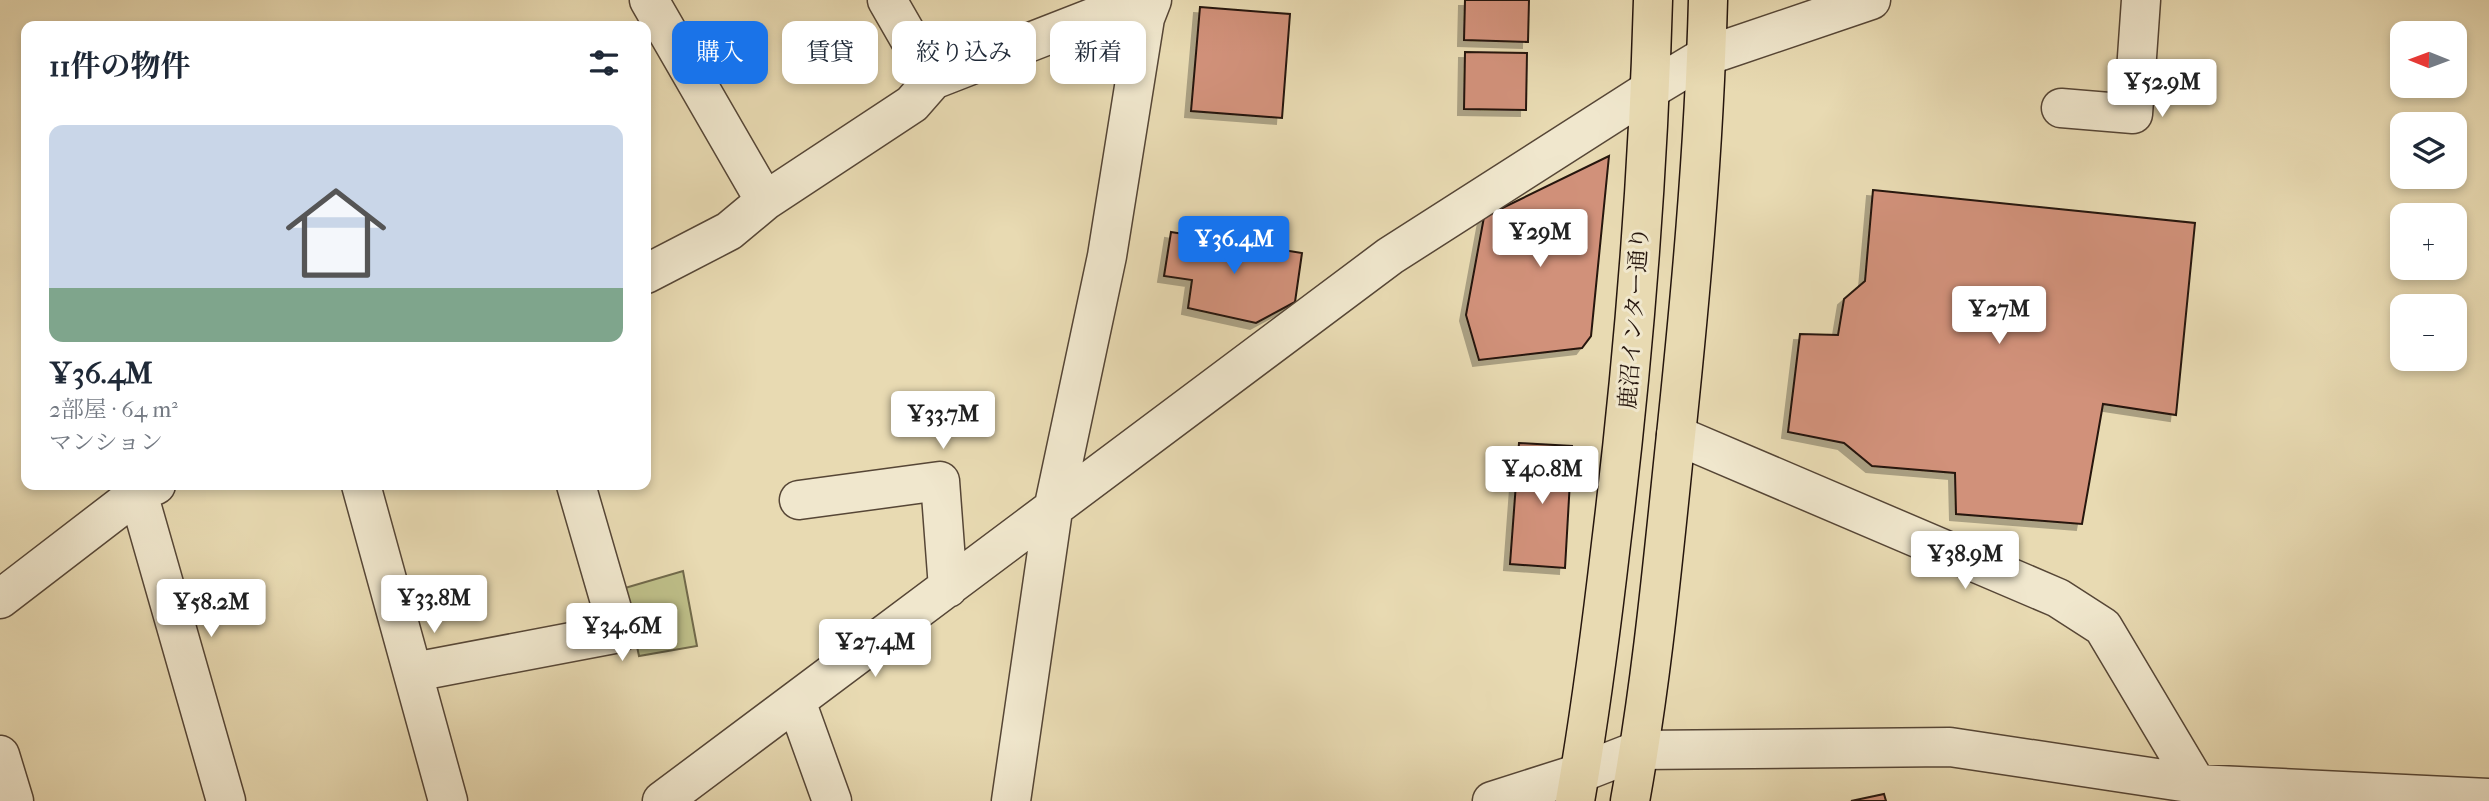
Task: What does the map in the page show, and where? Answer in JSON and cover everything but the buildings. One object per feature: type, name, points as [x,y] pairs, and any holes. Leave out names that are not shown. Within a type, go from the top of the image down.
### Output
[{"type":"main road","name":"鹿沼インター通り","points":[[1578,787],[1628,410],[1651,89],[1653,0]]},
{"type":"main road","points":[[1630,801],[1655,641],[1699,205],[1708,0]]},
{"type":"street","points":[[649,0],[765,201]]},
{"type":"street","points":[[887,0],[899,21]]},
{"type":"street","points":[[1036,40],[1138,0]]},
{"type":"street","points":[[1011,801],[1053,510],[1107,256],[1145,18],[1152,0]]},
{"type":"street","points":[[662,801],[1390,256],[1651,89],[1706,57],[1871,0]]},
{"type":"street","points":[[2061,108],[2133,114],[2141,0]]},
{"type":"street","points":[[651,271],[729,231],[765,201],[912,104],[930,84]]},
{"type":"street","points":[[1676,435],[2058,598],[2103,627],[2201,793]]},
{"type":"street","points":[[799,500],[940,481],[948,588]]},
{"type":"street","points":[[0,599],[146,490]]},
{"type":"street","points":[[147,490],[226,801]]},
{"type":"street","points":[[362,490],[448,801]]},
{"type":"street","points":[[414,672],[619,633],[577,490]]},
{"type":"street","points":[[796,701],[832,801]]},
{"type":"street","points":[[1492,801],[1578,787],[1639,750],[1950,747],[2201,793],[2489,798]]},
{"type":"street","points":[[0,755],[14,801]]},
{"type":"green space","points":[[683,571],[697,646],[639,656],[625,588]]}]
